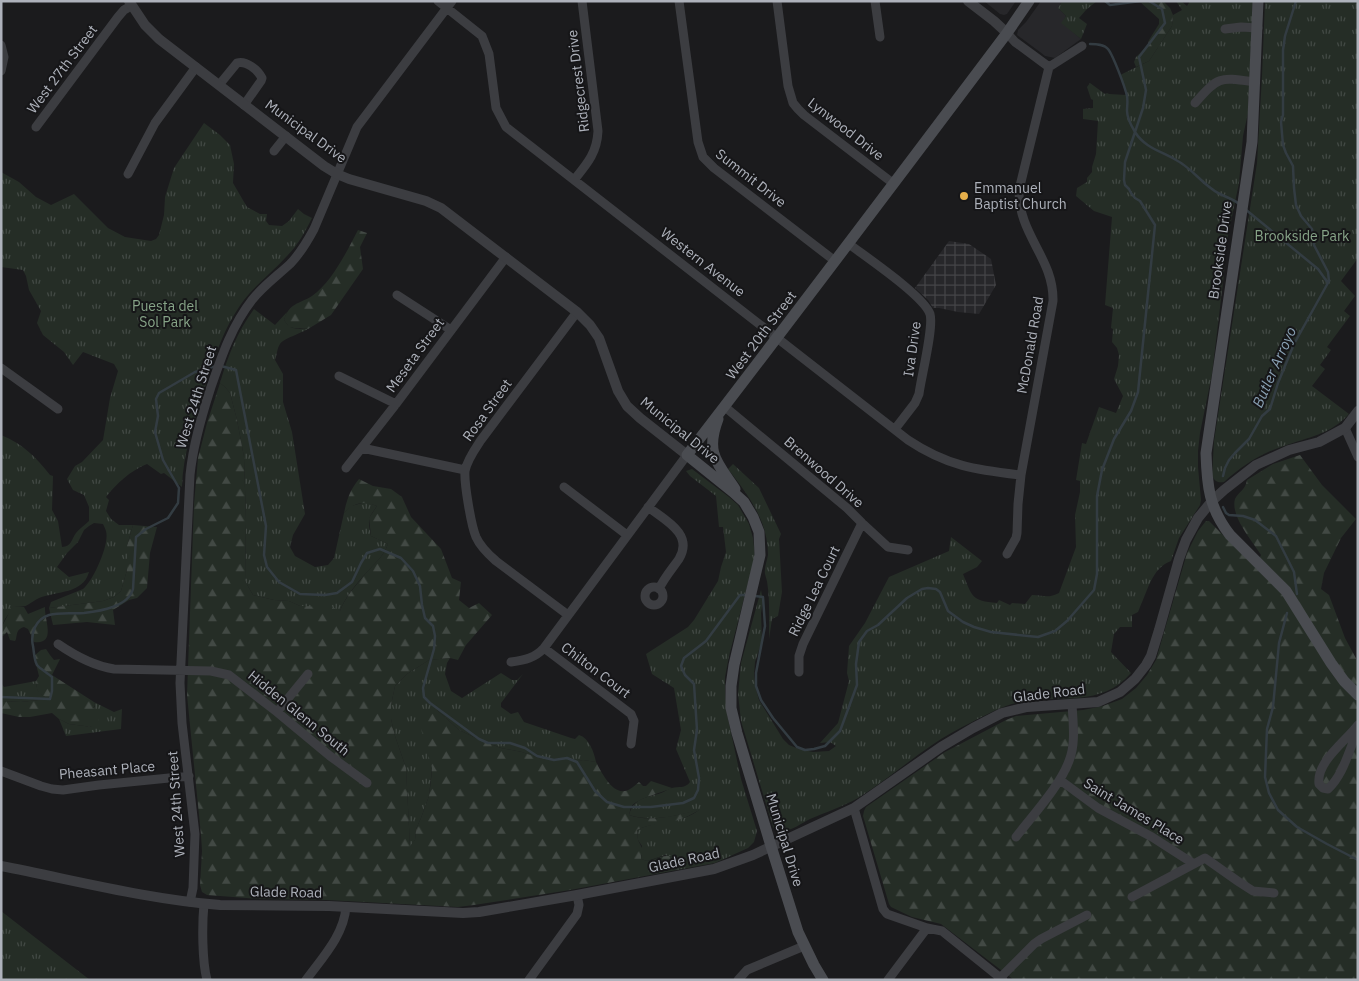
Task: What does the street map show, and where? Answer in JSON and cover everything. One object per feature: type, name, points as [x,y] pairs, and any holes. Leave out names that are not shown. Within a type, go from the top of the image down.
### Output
[{"type":"main road","name":"West 20th Street","points":[[687,455],[836,261],[1029,1]]},
{"type":"main road","name":"Brookside Drive","points":[[1258,1],[1252,142],[1206,453],[1208,485],[1216,514],[1223,526],[1286,592],[1331,663],[1344,681],[1358,694]]},
{"type":"main road","points":[[723,410],[715,426],[712,441],[713,454],[744,502]]},
{"type":"main road","name":"Municipal Drive","points":[[687,455],[744,502],[759,532],[760,555],[734,665],[731,686],[731,708],[770,846],[798,932],[814,965],[824,980]]},
{"type":"street","name":"Western Avenue","points":[[438,1],[449,4],[482,36],[489,54],[496,108],[506,127],[908,440],[926,451],[958,465],[1020,476]]},
{"type":"street","name":"Ridgecrest Drive","points":[[574,180],[593,154],[598,139],[582,1]]},
{"type":"street","name":"Summit Drive","points":[[679,1],[698,142],[703,157],[714,168],[836,261]]},
{"type":"street","name":"Lynwood Drive","points":[[777,1],[788,86],[793,103],[804,115],[894,184]]},
{"type":"street","points":[[875,1],[880,37]]},
{"type":"street","points":[[968,1],[1048,67],[1082,46]]},
{"type":"street","name":"Municipal Drive","points":[[130,3],[140,19],[152,32],[324,166],[349,179],[426,201],[447,213],[577,312],[590,325],[599,338],[618,391],[627,406],[687,455]]},
{"type":"street","name":"West 27th Street","points":[[36,127],[130,3]]},
{"type":"street","name":"West 24th Street","points":[[190,902],[193,888],[195,834],[182,723],[180,671],[190,475],[194,444],[226,344],[238,320],[259,291],[290,264],[308,240],[352,136],[362,118],[449,4]]},
{"type":"street","points":[[1226,29],[1258,28]]},
{"type":"street","points":[[1,45],[4,57],[1,71]]},
{"type":"street","points":[[219,85],[239,62],[246,63],[258,72],[262,81],[244,104]]},
{"type":"street","points":[[128,174],[155,123],[196,67]]},
{"type":"street","name":"McDonald Road","points":[[1007,554],[1017,533],[1020,476],[1053,301],[1052,280],[1024,223],[1020,207],[1019,190],[1048,67]]},
{"type":"street","points":[[1195,103],[1206,90],[1221,80],[1229,78],[1255,82]]},
{"type":"street","points":[[274,151],[286,136]]},
{"type":"street","name":"Iva Drive","points":[[848,244],[920,299],[930,314],[930,326],[917,399],[895,429]]},
{"type":"street","name":"Meseta Street","points":[[346,468],[506,257]]},
{"type":"street","points":[[397,295],[450,330]]},
{"type":"street","name":"Rosa Street","points":[[568,615],[487,553],[481,545],[473,527],[467,493],[466,470],[471,456],[481,440],[577,312]]},
{"type":"street","points":[[1,368],[58,409]]},
{"type":"street","points":[[339,376],[396,404]]},
{"type":"street","name":"Brenwood Drive","points":[[723,410],[847,508],[888,547],[908,550]]},
{"type":"street","points":[[1358,411],[1345,428],[1358,457]]},
{"type":"street","name":"Glade Road","points":[[1,866],[166,899],[204,904],[346,907],[463,913],[480,912],[577,895],[714,869],[753,855],[854,808],[941,747],[1002,713],[1027,707],[1098,702],[1120,692],[1142,671],[1150,656],[1179,559],[1186,540],[1198,518],[1224,490],[1256,465],[1289,450],[1319,442],[1345,428]]},
{"type":"street","points":[[362,448],[466,470]]},
{"type":"street","name":"West 20th Street","points":[[541,651],[687,455]]},
{"type":"street","points":[[564,487],[627,534]]},
{"type":"street","points":[[648,507],[675,528],[683,541],[683,551],[679,559],[663,580],[659,589]]},
{"type":"street","name":"Ridge Lea Court","points":[[799,672],[799,656],[803,644],[862,523]]},
{"type":"street","name":"Hidden Glenn South","points":[[58,644],[105,668],[211,671],[229,675],[330,756],[367,783]]},
{"type":"street","points":[[512,662],[526,660],[541,651]]},
{"type":"street","name":"Chilton Court","points":[[541,651],[631,714],[634,721],[631,744]]},
{"type":"street","points":[[277,712],[308,674]]},
{"type":"street","points":[[1016,836],[1060,780],[1070,760],[1074,738],[1072,704]]},
{"type":"street","points":[[1355,728],[1356,735],[1340,774],[1335,783],[1328,789],[1323,788],[1319,784],[1318,779],[1321,770],[1346,736],[1355,728]]},
{"type":"street","name":"Pheasant Place","points":[[1,771],[41,786],[63,790],[189,776]]},
{"type":"street","name":"Saint James Place","points":[[1060,780],[1098,808],[1152,837],[1194,864]]},
{"type":"street","points":[[854,808],[883,909],[887,914],[927,928],[942,931],[1000,979],[1041,938],[1087,915]]},
{"type":"street","points":[[1132,897],[1205,858],[1253,891],[1274,893]]},
{"type":"street","points":[[529,980],[577,914],[579,904],[577,895]]},
{"type":"street","points":[[204,904],[204,969],[207,980]]},
{"type":"street","points":[[306,980],[340,932],[346,916],[346,907]]},
{"type":"street","points":[[888,980],[927,928]]},
{"type":"street","points":[[738,980],[747,970],[804,946]]},
{"type":"shaded area","points":[[984,1],[1016,1],[1007,14],[1004,15]]},
{"type":"shaded area","points":[[1041,1],[1062,1],[1058,8],[1066,16],[1062,23],[1081,39],[1055,58],[1045,56],[1017,35],[1018,30]]},
{"type":"shaded area","points":[[949,241],[969,244],[991,259],[996,285],[979,314],[933,308],[928,300],[915,288]]},
{"type":"green space","points":[[1062,1],[1097,1],[1079,18],[1087,24],[1081,39],[1061,23],[1066,16],[1058,8]]},
{"type":"green space","points":[[1139,1],[1164,2],[1170,8],[1173,15],[1172,26],[1149,61],[1136,67],[1134,62],[1136,57],[1148,45],[1159,24],[1159,19]]},
{"type":"green space","points":[[1176,1],[1181,1],[1187,6],[1190,1],[1253,1],[1248,113],[1243,136],[1239,183],[1225,250],[1224,274],[1212,374],[1200,433],[1198,467],[1200,505],[1179,538],[1171,561],[1155,574],[1138,612],[1132,615],[1132,627],[1120,627],[1114,634],[1111,652],[1131,673],[1119,684],[1107,691],[1093,695],[1079,698],[1021,702],[996,710],[942,739],[858,798],[780,832],[773,827],[741,721],[738,694],[741,663],[761,590],[763,601],[761,613],[762,641],[755,662],[754,675],[759,700],[783,739],[789,745],[813,752],[829,751],[836,746],[830,742],[820,743],[838,723],[849,681],[847,673],[849,646],[865,623],[889,577],[949,551],[951,537],[982,561],[977,567],[963,574],[971,592],[977,599],[997,603],[999,600],[1010,605],[1012,603],[1025,604],[1032,595],[1049,596],[1059,593],[1076,547],[1075,515],[1080,492],[1080,481],[1076,480],[1082,443],[1086,444],[1099,407],[1116,413],[1123,396],[1114,379],[1119,355],[1117,348],[1112,342],[1113,308],[1105,305],[1112,217],[1094,211],[1076,196],[1077,188],[1087,182],[1087,178],[1092,172],[1096,154],[1098,121],[1083,119],[1083,109],[1093,108],[1093,100],[1087,87],[1090,83],[1105,94],[1126,95],[1120,75],[1149,61],[1172,26],[1173,15],[1182,10]]},
{"type":"green space","name":"Brookside Park","points":[[1265,1],[1358,1],[1358,258],[1341,281],[1355,296],[1344,311],[1350,316],[1327,347],[1331,350],[1320,365],[1325,369],[1312,386],[1349,414],[1334,427],[1260,456],[1224,482],[1220,482],[1216,481],[1212,476],[1214,441],[1257,163]]},
{"type":"green space","name":"Puesta del Sol Park","points":[[204,123],[230,145],[234,164],[233,183],[247,207],[260,214],[267,214],[266,221],[269,225],[282,226],[289,221],[298,209],[312,218],[291,252],[244,300],[224,333],[192,429],[184,463],[182,487],[164,473],[161,474],[147,464],[124,478],[106,497],[109,500],[106,511],[111,519],[119,525],[133,525],[127,546],[127,570],[121,591],[114,597],[103,601],[49,608],[51,602],[83,589],[96,571],[107,537],[103,524],[94,523],[84,530],[78,542],[57,567],[69,577],[89,572],[86,579],[68,591],[39,598],[25,606],[14,606],[1,628],[1,435],[22,447],[53,476],[52,510],[58,521],[62,547],[68,545],[77,531],[89,521],[89,507],[84,495],[73,490],[67,479],[75,466],[82,462],[103,440],[110,398],[118,371],[114,364],[83,352],[73,365],[64,352],[43,335],[37,323],[41,311],[29,290],[23,270],[1,267],[1,172],[19,182],[36,197],[51,205],[74,194],[108,228],[125,237],[151,241],[159,235],[164,215],[165,197],[174,168]]},
{"type":"green space","points":[[358,230],[367,233],[360,247],[363,269],[331,315],[308,329],[289,327],[284,320],[286,314],[292,307],[312,296],[326,283]]},
{"type":"green space","points":[[254,309],[275,325],[287,312],[284,320],[288,326],[308,329],[282,342],[278,347],[275,360],[283,374],[283,402],[292,432],[305,514],[293,535],[290,547],[295,556],[315,567],[328,565],[334,558],[344,513],[351,506],[366,502],[377,506],[369,520],[371,536],[388,544],[382,556],[351,591],[340,611],[300,606],[289,601],[253,595],[245,581],[244,457],[230,393],[220,383],[234,344]]},
{"type":"green space","points":[[220,383],[230,393],[244,457],[245,581],[253,595],[289,601],[300,606],[332,607],[340,611],[352,591],[382,556],[388,544],[371,536],[369,518],[377,506],[367,503],[359,504],[344,513],[349,495],[359,479],[373,486],[391,489],[402,497],[411,517],[441,549],[452,578],[461,582],[459,600],[469,608],[479,603],[492,615],[466,645],[458,660],[450,658],[429,660],[407,674],[395,686],[391,705],[391,719],[406,768],[410,846],[415,840],[416,829],[429,796],[431,780],[432,768],[421,729],[423,717],[426,710],[437,710],[459,730],[501,748],[522,752],[558,765],[583,760],[596,762],[609,783],[619,791],[630,789],[639,782],[646,786],[651,781],[672,788],[634,804],[629,815],[655,818],[674,816],[701,809],[679,820],[637,830],[638,840],[644,852],[641,855],[641,859],[647,861],[664,856],[675,858],[677,870],[570,890],[458,907],[326,900],[260,899],[207,895],[202,892],[200,885],[201,835],[187,695],[194,504],[198,458]]},
{"type":"green space","points":[[1300,455],[1322,485],[1356,519],[1341,538],[1324,573],[1321,589],[1329,595],[1345,638],[1358,662],[1358,690],[1353,686],[1259,559],[1261,555],[1239,521],[1234,506],[1235,499],[1245,487],[1247,480],[1273,464]]},
{"type":"green space","points":[[733,464],[759,488],[781,534],[779,539],[782,592],[778,616],[772,619],[769,639],[769,595],[765,572],[768,555],[765,530],[761,519],[743,488],[728,469]]},
{"type":"green space","points":[[692,469],[738,505],[749,524],[753,538],[755,556],[729,656],[725,677],[725,691],[727,714],[741,779],[757,831],[754,842],[748,848],[715,863],[677,870],[675,858],[665,855],[647,861],[641,859],[642,846],[638,840],[637,830],[685,818],[699,810],[655,818],[629,815],[634,805],[641,799],[672,788],[684,786],[690,782],[676,749],[681,730],[674,688],[652,674],[646,654],[688,627],[694,620],[718,581],[726,552],[723,527],[719,527],[716,496],[686,471]]},
{"type":"green space","points":[[1206,521],[1209,521],[1286,598],[1358,699],[1358,980],[1014,980],[941,924],[912,917],[891,907],[863,816],[866,807],[945,752],[1006,720],[1016,716],[1083,710],[1103,706],[1122,699],[1136,688],[1156,660],[1187,553],[1198,531]]},
{"type":"green space","points":[[133,525],[157,527],[150,553],[147,588],[137,598],[129,600],[113,610],[115,625],[87,622],[53,625],[49,608],[103,601],[114,597],[121,591],[127,570],[127,546]]},
{"type":"green space","points":[[10,607],[24,607],[28,614],[45,607],[48,630],[45,639],[41,642],[34,642],[28,629],[24,627],[18,631],[15,641],[10,640],[7,632],[2,635],[1,628]]},
{"type":"green space","points":[[46,649],[54,660],[60,659],[52,675],[94,702],[93,709],[99,719],[92,727],[69,724],[52,713],[19,717],[1,713],[1,701],[21,702],[48,699],[39,693],[37,689],[36,681],[39,676],[34,656],[41,650]]},
{"type":"green space","points":[[450,658],[445,674],[451,691],[462,698],[501,673],[512,680],[517,680],[523,674],[501,703],[501,707],[511,714],[518,712],[524,722],[575,739],[579,735],[583,737],[590,746],[596,762],[583,760],[558,766],[522,752],[501,748],[459,730],[437,710],[430,758],[432,768],[429,796],[416,829],[415,840],[410,847],[406,768],[391,719],[391,705],[395,686],[407,674],[429,660]]},
{"type":"green space","points":[[36,681],[39,692],[49,699],[21,702],[1,701],[1,683],[4,687]]},
{"type":"green space","points":[[94,702],[114,712],[122,709],[121,729],[66,736],[59,719],[69,724],[92,727]]},
{"type":"green space","points":[[1,911],[90,980],[1,980]]},
{"type":"waterway","points":[[1105,1],[1110,5],[1141,1]]},
{"type":"waterway","points":[[755,596],[763,597],[765,626],[756,673],[756,686],[761,700],[773,718],[797,747],[805,750],[825,746],[840,731],[857,685],[856,664],[859,642],[867,631],[878,625],[907,598],[922,589],[936,589],[940,592],[948,611],[963,622],[974,627],[991,632],[1038,637],[1055,631],[1067,621],[1094,590],[1097,574],[1097,496],[1102,470],[1114,439],[1131,411],[1138,392],[1155,225],[1140,201],[1135,198],[1125,185],[1124,180],[1125,162],[1143,108],[1146,90],[1139,57],[1165,23],[1162,9],[1149,1]]},
{"type":"waterway","name":"Butler Arroyo","points":[[1223,476],[1229,460],[1249,439],[1262,416],[1270,409],[1278,383],[1294,344],[1329,281],[1328,272],[1314,245],[1312,229],[1301,216],[1296,205],[1293,166],[1283,145],[1281,122],[1283,115],[1283,50],[1285,36],[1296,1]]},
{"type":"waterway","points":[[1090,44],[1104,46],[1110,52],[1126,92],[1127,114],[1139,137],[1148,146],[1181,163],[1215,191],[1239,204]]},
{"type":"waterway","points":[[1245,209],[1318,269],[1328,283]]},
{"type":"waterway","points":[[1,697],[50,699],[52,677],[37,665],[32,641],[35,627],[44,617],[62,613],[84,613],[113,607],[120,604],[130,595],[133,589],[136,537],[146,529],[168,518],[178,503],[179,488],[163,460],[155,432],[158,416],[156,399],[159,393],[195,372],[216,366]]},
{"type":"waterway","points":[[221,366],[236,370],[266,526],[264,555],[267,567],[279,582],[300,594],[325,595],[337,593],[352,582],[367,553],[380,549],[401,558],[413,571],[420,586],[425,618],[433,626],[435,636],[434,649],[423,688],[424,697],[479,739],[488,743],[510,743],[525,748],[537,756],[554,760],[567,758],[577,762],[595,791],[607,802],[624,807],[651,807],[683,803],[694,798],[698,790],[699,778],[694,750],[697,730],[694,684],[685,675],[681,666],[684,658],[706,641],[740,595],[747,595]]},
{"type":"waterway","name":"Butler Arroyo","points":[[1223,507],[1229,515],[1243,516],[1255,520],[1276,536],[1294,572],[1297,594]]},
{"type":"waterway","name":"Butler Arroyo","points":[[1287,613],[1279,643],[1273,707],[1267,729],[1265,777],[1269,793],[1278,810],[1297,827],[1358,860]]},
{"type":"place","name":"Emmanuel Baptist Church","points":[[964,196]]}]
